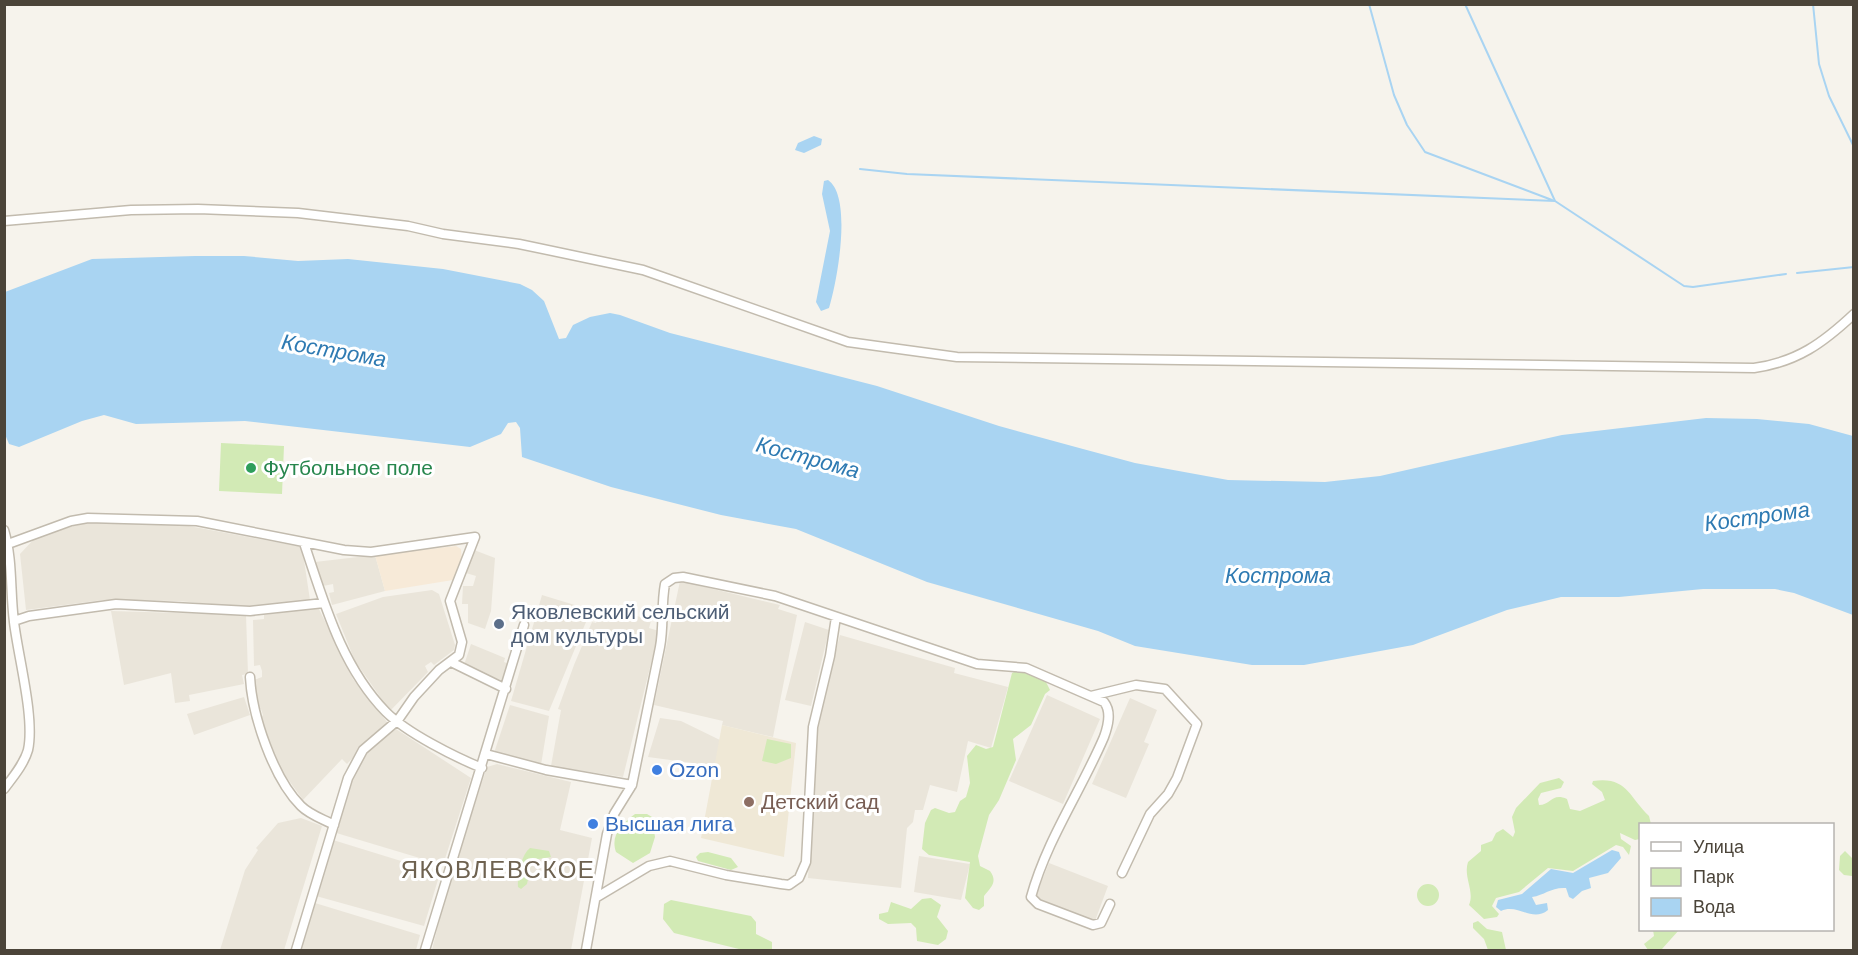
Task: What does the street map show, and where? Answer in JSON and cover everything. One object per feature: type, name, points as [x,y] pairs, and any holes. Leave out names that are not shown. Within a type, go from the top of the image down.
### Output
[{"type":"street","points":[[4,221],[131,210],[198,209],[298,213],[408,226],[443,234],[519,244],[643,270],[849,342],[957,357],[1754,368],[1775,365],[1810,351],[1854,314]]},
{"type":"street","points":[[8,544],[71,521],[88,518],[197,521],[304,543],[371,552],[475,537],[450,601],[462,642],[459,655],[439,670],[414,697],[398,720],[363,750],[348,778],[296,951]]},
{"type":"street","points":[[4,530],[8,544],[14,621],[30,731],[28,750],[4,789]]},
{"type":"street","points":[[304,543],[324,603],[354,669],[382,707],[434,744],[482,768]]},
{"type":"street","points":[[586,951],[607,834],[614,814],[632,785],[663,630],[662,602],[665,584],[669,580],[692,578],[754,590],[887,632],[977,664],[1026,668],[1091,696],[1108,707],[1109,716],[1104,736],[1049,845],[1031,897],[1048,908],[1093,925],[1101,923],[1110,904]]},
{"type":"street","points":[[14,621],[29,616],[116,604],[250,611],[324,603]]},
{"type":"street","points":[[597,897],[649,866],[670,861],[726,875],[789,885],[799,878],[806,862],[813,727],[830,656],[836,617]]},
{"type":"street","points":[[425,951],[524,625]]},
{"type":"street","points":[[450,662],[506,689]]},
{"type":"street","points":[[250,677],[258,723],[285,782],[304,809],[334,825]]},
{"type":"street","points":[[1091,696],[1129,686],[1165,689],[1195,719],[1197,724],[1177,778],[1168,794],[1150,814],[1122,873]]},
{"type":"street","points":[[486,754],[546,770],[632,785]]},
{"type":"shaded area","points":[[90,521],[178,524],[302,547],[310,600],[245,607],[178,601],[103,600],[26,610],[20,554],[35,538]]},
{"type":"shaded area","points":[[456,546],[461,549],[462,562],[453,580],[385,591],[375,555]]},
{"type":"shaded area","points":[[474,550],[495,558],[491,611],[485,629],[468,623],[468,604],[462,604],[463,586],[473,586],[476,576],[466,573]]},
{"type":"shaded area","points":[[375,555],[385,591],[332,605],[329,593],[334,592],[333,584],[323,586],[315,562]]},
{"type":"shaded area","points":[[680,581],[780,605],[778,609],[797,615],[773,737],[722,725],[723,721],[654,705]]},
{"type":"shaded area","points":[[432,590],[439,594],[455,645],[454,650],[434,665],[431,662],[425,666],[428,672],[390,711],[355,661],[336,614],[383,597]]},
{"type":"shaded area","points":[[542,595],[591,610],[549,711],[511,701]]},
{"type":"shaded area","points":[[318,607],[353,679],[387,722],[347,764],[342,759],[303,800],[282,771],[260,718],[263,715],[261,709],[258,709],[254,680],[262,677],[262,671],[260,665],[254,666],[253,620],[264,619],[264,615]]},
{"type":"shaded area","points":[[618,609],[651,621],[649,628],[659,631],[623,777],[551,766],[561,710],[558,709],[592,622],[596,623],[598,619],[604,621]]},
{"type":"shaded area","points":[[111,611],[246,615],[248,674],[242,675],[244,684],[189,695],[190,701],[175,703],[171,673],[124,685]]},
{"type":"shaded area","points":[[805,622],[829,630],[811,706],[785,700]]},
{"type":"shaded area","points":[[840,635],[955,668],[954,673],[1008,687],[991,748],[968,741],[957,792],[930,785],[923,810],[915,810],[913,822],[907,828],[901,888],[808,878],[816,724]]},
{"type":"shaded area","points":[[471,644],[505,658],[504,662],[509,664],[503,681],[464,665]]},
{"type":"shaded area","points":[[1047,695],[1100,719],[1063,804],[1009,781]]},
{"type":"shaded area","points":[[244,697],[250,715],[194,735],[187,714]]},
{"type":"shaded area","points":[[1130,698],[1157,710],[1144,742],[1149,744],[1126,798],[1092,784]]},
{"type":"shaded area","points":[[510,705],[549,716],[541,765],[494,753]]},
{"type":"shaded area","points":[[660,718],[681,721],[720,740],[715,766],[648,757]]},
{"type":"shaded area","name":"Детский сад","points":[[722,725],[796,743],[784,857],[701,838]]},
{"type":"shaded area","points":[[396,729],[471,778],[443,865],[333,832],[352,774],[371,748]]},
{"type":"shaded area","points":[[497,764],[571,782],[560,830],[592,838],[571,950],[432,950],[447,889],[487,767]]},
{"type":"shaded area","points":[[301,818],[322,826],[284,950],[220,950],[245,870],[258,850],[256,848],[278,823]]},
{"type":"shaded area","points":[[333,840],[440,873],[424,926],[316,896]]},
{"type":"shaded area","points":[[919,856],[970,864],[961,900],[914,892]]},
{"type":"shaded area","points":[[1049,863],[1108,886],[1095,921],[1035,897]]},
{"type":"shaded area","points":[[315,903],[420,935],[416,950],[300,950]]},
{"type":"green space","name":"Футбольное поле","points":[[221,443],[284,446],[282,494],[219,491]]},
{"type":"green space","points":[[1018,670],[1046,682],[1050,690],[1045,694],[1031,725],[1013,739],[1016,760],[999,800],[989,815],[978,856],[980,866],[990,871],[993,878],[993,884],[984,896],[984,906],[979,910],[973,908],[965,898],[970,862],[929,855],[922,849],[925,823],[931,810],[935,808],[949,813],[955,812],[960,801],[966,797],[970,783],[967,756],[976,745],[986,749],[993,747],[1012,673]]},
{"type":"green space","points":[[767,739],[791,744],[791,758],[776,764],[762,761]]},
{"type":"green space","points":[[1559,778],[1564,782],[1561,788],[1541,793],[1538,799],[1539,805],[1562,797],[1567,799],[1570,809],[1580,811],[1605,800],[1602,792],[1592,784],[1593,781],[1613,782],[1626,789],[1649,816],[1651,823],[1639,823],[1639,839],[1635,840],[1620,833],[1621,839],[1631,846],[1629,855],[1623,847],[1616,845],[1573,871],[1548,868],[1519,892],[1496,898],[1492,906],[1499,914],[1497,917],[1484,919],[1469,905],[1471,894],[1467,873],[1468,862],[1481,851],[1481,845],[1492,841],[1496,833],[1503,829],[1513,837],[1515,832],[1512,817],[1516,808],[1540,783]]},
{"type":"green space","points":[[635,814],[647,814],[652,817],[655,837],[650,853],[633,863],[616,852],[615,840],[618,830]]},
{"type":"green space","points":[[530,848],[549,851],[551,857],[532,860],[527,884],[521,889],[518,887],[519,872],[524,856]]},
{"type":"green space","points":[[1845,851],[1853,859],[1852,876],[1844,875],[1839,870],[1840,856]]},
{"type":"green space","points":[[708,852],[731,858],[738,867],[731,870],[698,861],[696,857],[700,853]]},
{"type":"green space","points":[[1428,884],[1436,887],[1439,895],[1436,903],[1428,906],[1420,903],[1417,895],[1420,887]]},
{"type":"green space","points":[[931,898],[941,905],[937,917],[948,931],[946,939],[938,945],[917,941],[916,928],[911,923],[888,924],[879,919],[879,914],[888,912],[891,902],[911,909],[922,899]]},
{"type":"green space","points":[[671,900],[751,916],[756,922],[756,934],[772,942],[772,950],[743,950],[674,933],[663,919],[664,904]]},
{"type":"green space","points":[[1478,921],[1487,929],[1502,932],[1506,950],[1488,950],[1484,939],[1473,928],[1473,923]]},
{"type":"green space","points":[[1653,931],[1678,931],[1662,949],[1648,950],[1644,944],[1654,936]]},
{"type":"water","points":[[814,136],[822,139],[821,145],[804,153],[795,150],[798,143]]},
{"type":"water","points":[[828,180],[836,189],[840,204],[841,241],[829,308],[821,311],[816,302],[830,231],[822,194],[824,181]]},
{"type":"water","name":"Кострома","points":[[244,256],[298,261],[348,259],[443,269],[520,284],[532,290],[544,301],[559,339],[566,338],[573,325],[590,317],[610,313],[620,315],[670,333],[877,386],[999,426],[1083,449],[1135,463],[1228,480],[1325,482],[1380,476],[1562,435],[1706,418],[1757,419],[1809,424],[1853,436],[1853,615],[1794,593],[1775,589],[1703,589],[1619,597],[1561,597],[1507,610],[1413,645],[1304,665],[1252,665],[1135,646],[1098,631],[927,582],[796,529],[721,515],[611,487],[522,457],[520,428],[516,422],[508,423],[501,434],[470,447],[245,421],[136,424],[104,415],[82,421],[19,447],[9,444],[4,432],[5,292],[92,259]]},
{"type":"water","points":[[1612,850],[1619,852],[1621,858],[1608,873],[1589,878],[1591,888],[1582,891],[1573,899],[1569,897],[1566,888],[1561,888],[1532,897],[1536,905],[1547,903],[1548,910],[1536,915],[1513,909],[1501,911],[1496,907],[1498,900],[1522,894],[1551,869],[1573,873]]},
{"type":"waterway","points":[[1369,4],[1394,95],[1407,125],[1425,152],[1552,200]]},
{"type":"waterway","points":[[1465,4],[1555,201],[1684,286],[1693,287],[1786,274]]},
{"type":"waterway","points":[[1813,4],[1819,64],[1829,96],[1854,147]]},
{"type":"waterway","points":[[860,169],[907,174],[1555,201]]},
{"type":"waterway","points":[[1797,273],[1854,267]]},
{"type":"place","name":"Футбольное поле","points":[[251,468]]},
{"type":"place","name":"Яковлевский сельский дом культуры","points":[[499,624]]},
{"type":"place","name":"Ozon","points":[[657,770]]},
{"type":"place","name":"Детский сад","points":[[749,802]]},
{"type":"place","name":"Высшая лига","points":[[593,824]]},
{"type":"district","name":"ЯКОВЛЕВСКОЕ","points":[[498,870]]}]
